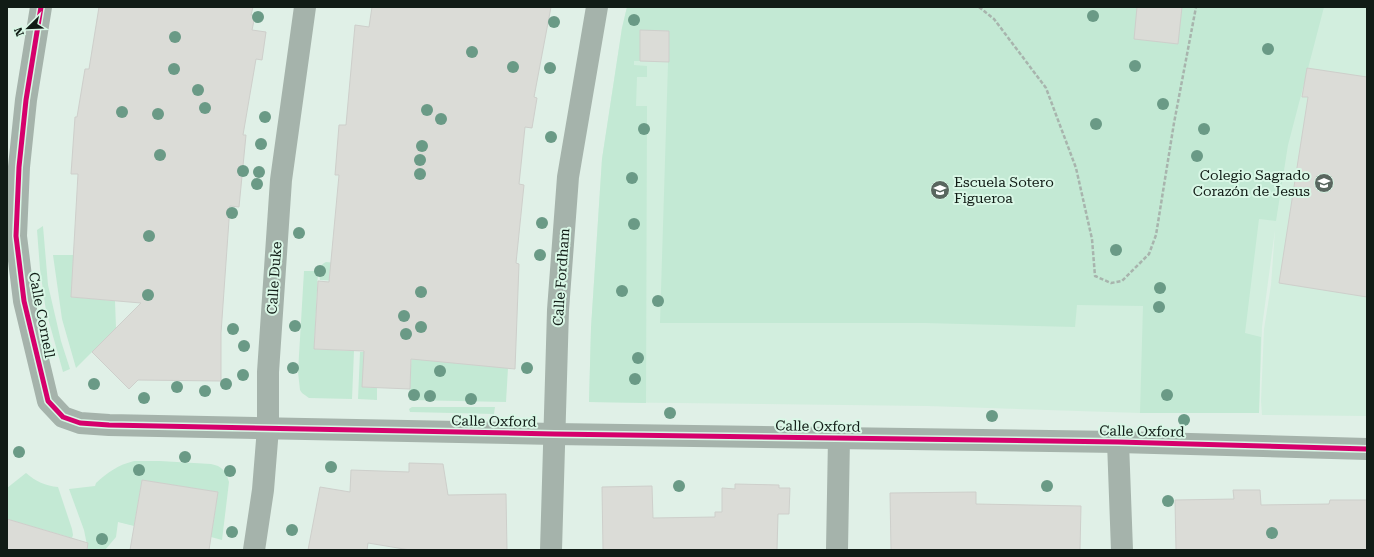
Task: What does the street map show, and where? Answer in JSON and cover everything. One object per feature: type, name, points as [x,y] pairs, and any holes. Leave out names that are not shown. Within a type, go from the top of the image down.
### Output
[{"type":"street","name":"Calle Cornell","points":[[41,7],[26,100],[19,167],[16,236],[24,301],[48,401],[63,417],[80,423],[108,425],[268,428]]},
{"type":"street","name":"Calle Duke","points":[[254,550],[263,490],[268,428],[268,372],[281,180],[305,7]]},
{"type":"street","name":"Calle Fordham","points":[[551,550],[558,310],[568,177],[597,7]]},
{"type":"street","name":"Calle Oxford","points":[[268,428],[554,434],[1118,442],[1367,449]]},
{"type":"street","points":[[837,550],[839,438]]},
{"type":"street","points":[[1118,442],[1122,550]]},
{"type":"path","points":[[979,7],[994,19],[1046,88],[1076,168],[1092,239],[1095,276],[1111,283],[1122,281],[1149,254],[1156,235],[1174,122],[1196,7]]},
{"type":"shaded area","name":"Escuela Sotero Figueroa","points":[[627,7],[1367,7],[1367,416],[1262,415],[1261,401],[1264,329],[1271,285],[1275,230],[1262,327],[1259,413],[1140,413],[927,406],[589,402],[591,328],[602,159],[622,28]]},
{"type":"shaded area","name":"Escuela Sotero Figueroa","points":[[627,7],[1324,7],[1288,145],[1276,221],[1259,219],[1245,333],[1261,337],[1259,413],[1140,413],[1143,306],[1077,305],[1075,327],[925,323],[660,323],[669,31],[640,30],[640,61],[634,61],[634,65],[647,66],[647,77],[637,77],[636,106],[647,106],[646,403],[589,402],[591,328],[602,159],[622,28]]},
{"type":"shaded area","points":[[43,226],[48,285],[61,341],[70,369],[63,372],[46,311],[40,269],[37,230]]},
{"type":"shaded area","points":[[53,255],[74,255],[71,297],[115,301],[116,328],[76,368],[62,319]]},
{"type":"shaded area","points":[[326,262],[367,266],[508,368],[506,402],[409,400],[412,350],[361,282],[320,280],[320,267]]},
{"type":"shaded area","points":[[304,271],[318,271],[314,349],[354,351],[352,399],[309,398],[300,390],[298,372]]},
{"type":"shaded area","points":[[360,352],[364,352],[363,387],[377,388],[377,400],[358,399]]},
{"type":"shaded area","points":[[412,407],[495,407],[494,414],[410,412],[409,409]]},
{"type":"shaded area","points":[[134,461],[211,464],[218,466],[223,470],[229,482],[222,540],[211,537],[218,492],[142,480],[134,526],[118,522],[116,537],[105,550],[88,550],[84,530],[69,489],[95,486],[96,483],[114,469]]},
{"type":"shaded area","points":[[26,473],[41,483],[58,487],[72,529],[72,538],[7,519],[7,488]]},
{"type":"building","points":[[99,7],[253,7],[251,15],[255,16],[252,30],[266,32],[262,60],[256,59],[243,135],[246,135],[239,207],[230,206],[221,333],[221,381],[138,380],[129,389],[92,352],[141,303],[71,297],[78,174],[71,174],[75,117],[77,117],[85,69],[89,69]]},
{"type":"building","points":[[372,7],[551,7],[534,97],[537,98],[532,128],[525,127],[519,184],[524,185],[516,263],[519,264],[515,369],[411,359],[410,389],[362,387],[364,351],[314,349],[318,281],[329,282],[339,175],[335,175],[339,125],[346,125],[355,25],[369,27]]},
{"type":"building","points":[[1137,7],[1182,7],[1178,44],[1134,39]]},
{"type":"building","points":[[640,30],[669,31],[669,62],[640,61]]},
{"type":"building","points":[[1307,68],[1367,77],[1367,297],[1279,283],[1308,97],[1302,97]]},
{"type":"building","points":[[409,463],[443,464],[448,495],[506,494],[507,550],[410,550],[368,543],[367,550],[308,550],[320,487],[350,492],[351,470],[409,472]]},
{"type":"building","points":[[142,480],[218,492],[209,550],[130,550]]},
{"type":"building","points":[[735,484],[779,485],[779,488],[790,488],[789,514],[778,514],[777,550],[603,550],[602,487],[652,486],[653,518],[715,517],[715,512],[722,512],[722,488],[735,489]]},
{"type":"building","points":[[1233,490],[1260,490],[1261,505],[1329,504],[1330,500],[1367,500],[1367,550],[1176,550],[1175,500],[1234,499]]},
{"type":"building","points":[[976,492],[976,504],[1081,506],[1080,550],[891,550],[890,493]]},
{"type":"building","points":[[7,519],[88,543],[87,550],[7,550]]},
{"type":"cycle path","points":[[41,7],[26,100],[19,167],[16,236],[24,301],[48,401],[63,417],[80,423],[109,425],[554,434],[1118,442],[1367,449]]},
{"type":"place","name":"Colegio Sagrado Corazón de Jesus","points":[[1324,183]]},
{"type":"place","name":"Escuela Sotero Figueroa","points":[[940,190]]}]
